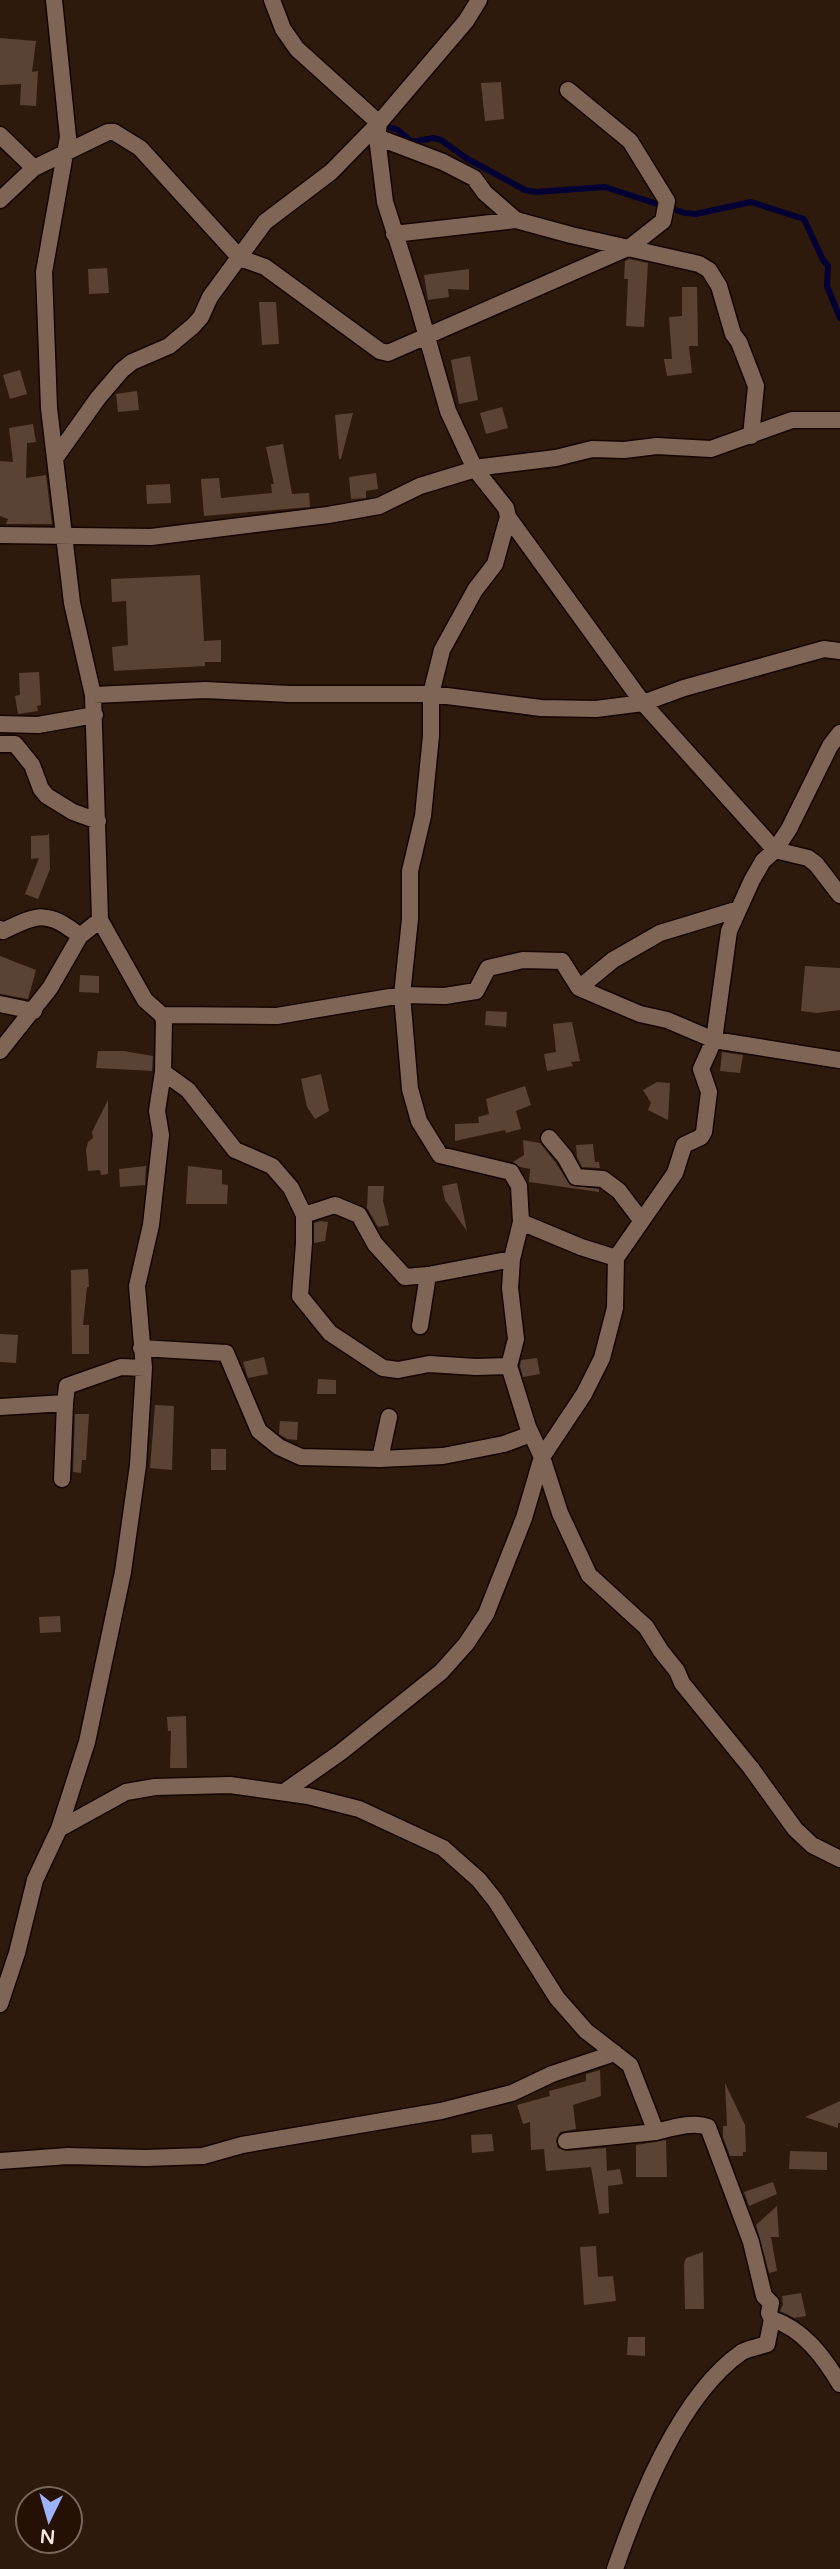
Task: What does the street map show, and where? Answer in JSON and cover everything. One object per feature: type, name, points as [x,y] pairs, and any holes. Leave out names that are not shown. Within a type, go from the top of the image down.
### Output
[{"type":"street","points":[[0,2004],[17,1954],[36,1880],[59,1829],[87,1742],[123,1572],[138,1465],[144,1368],[137,1286],[151,1225],[161,1135],[157,1111],[163,1072],[162,1015],[145,1000],[100,920],[95,715],[72,603],[57,457],[49,408],[44,272],[68,137],[54,0]]},
{"type":"street","points":[[272,0],[283,29],[297,49],[378,130],[474,178],[485,193],[516,220]]},
{"type":"street","points":[[57,457],[98,398],[122,370],[132,362],[169,346],[201,317],[210,297],[265,222],[331,172],[378,130],[466,21],[479,0]]},
{"type":"street","points":[[0,200],[34,168],[108,132],[119,135],[140,148],[240,258],[265,267],[383,353],[427,337],[630,247],[663,221],[667,201],[630,141],[568,90]]},
{"type":"street","points":[[378,130],[384,202],[448,411],[475,469],[506,508],[508,517],[643,703],[775,850],[808,858],[816,864],[840,895]]},
{"type":"street","points":[[0,135],[34,168]]},
{"type":"street","points":[[394,234],[516,220],[699,264],[709,270],[719,286],[733,334],[740,342],[756,386],[751,436]]},
{"type":"street","points":[[0,535],[161,536],[328,515],[379,506],[420,486],[475,469],[556,458],[592,449],[624,450],[656,446],[711,449],[792,420],[840,420]]},
{"type":"street","points":[[508,517],[495,564],[475,590],[442,650],[431,694],[431,736],[423,816],[410,871],[410,919],[402,995],[410,1089],[419,1121],[440,1155],[511,1172],[519,1186],[521,1222],[510,1288],[516,1339],[509,1366],[560,1513],[593,1582],[646,1627],[677,1671],[682,1683],[730,1741],[795,1829],[812,1845],[840,1859]]},
{"type":"street","points":[[93,695],[205,690],[289,694],[431,694],[574,710],[643,703],[772,662],[824,649],[840,650]]},
{"type":"street","points":[[0,724],[38,725],[95,715]]},
{"type":"street","points":[[284,1792],[341,1752],[442,1672],[466,1644],[486,1614],[524,1518],[542,1457],[584,1394],[602,1358],[615,1308],[616,1258],[675,1173],[684,1145],[701,1137],[704,1132],[709,1092],[701,1069],[714,1040],[729,931],[763,861],[775,850],[789,829],[830,746],[840,733]]},
{"type":"street","points":[[0,744],[15,744],[25,754],[47,796],[74,812],[97,821]]},
{"type":"street","points":[[579,988],[613,960],[660,933],[739,909]]},
{"type":"street","points":[[0,929],[3,931],[34,917],[45,917],[61,921],[80,936]]},
{"type":"street","points":[[0,1051],[34,1011],[80,936],[100,920]]},
{"type":"street","points":[[162,1015],[277,1016],[402,995],[445,996],[476,991],[488,968],[523,960],[562,961],[579,988],[639,1014],[667,1020],[714,1040],[840,1060]]},
{"type":"street","points":[[0,1004],[34,1011]]},
{"type":"street","points":[[163,1072],[188,1090],[235,1150],[272,1166],[287,1181],[304,1215],[300,1296],[335,1336],[383,1368],[398,1370],[429,1364],[509,1366]]},
{"type":"street","points":[[550,1139],[565,1157],[576,1177],[603,1179],[619,1191],[641,1220]]},
{"type":"street","points":[[304,1215],[334,1205],[359,1215],[375,1244],[405,1277],[513,1259]]},
{"type":"street","points":[[521,1222],[616,1258]]},
{"type":"street","points":[[420,1326],[428,1275]]},
{"type":"street","points":[[141,1348],[226,1353],[259,1431],[292,1454],[317,1459],[443,1456],[504,1444],[531,1434]]},
{"type":"street","points":[[61,1479],[67,1386],[121,1367],[144,1368]]},
{"type":"street","points":[[0,1408],[65,1403]]},
{"type":"street","points":[[380,1459],[389,1417]]},
{"type":"street","points":[[59,1829],[120,1795],[155,1787],[230,1785],[284,1792],[359,1809],[447,1851],[479,1880],[495,1900],[557,1998],[586,2031],[630,2065],[656,2132]]},
{"type":"street","points":[[0,2161],[68,2156],[203,2156],[242,2145],[441,2111],[512,2093],[552,2074],[615,2053]]},
{"type":"street","points":[[566,2141],[656,2132],[678,2127],[708,2127],[751,2242],[764,2296],[771,2303],[769,2313],[772,2319],[767,2344],[744,2351],[722,2370],[687,2414],[664,2453],[628,2532],[615,2569]]},
{"type":"street","points":[[772,2319],[791,2325],[822,2356],[840,2384]]},
{"type":"building","points":[[0,38],[36,41],[32,72],[38,71],[36,106],[20,105],[21,84],[0,85]]},
{"type":"building","points":[[501,82],[504,119],[485,121],[481,83]]},
{"type":"building","points":[[629,259],[648,263],[644,327],[626,326],[628,279],[624,279],[625,261]]},
{"type":"building","points":[[107,268],[109,293],[89,294],[88,269]]},
{"type":"building","points":[[469,269],[469,290],[448,289],[449,297],[428,300],[424,275]]},
{"type":"building","points":[[682,287],[697,287],[698,346],[689,346],[692,373],[667,376],[664,359],[672,359],[669,317],[682,316]]},
{"type":"building","points":[[259,302],[276,302],[279,344],[262,345]]},
{"type":"building","points":[[470,356],[478,400],[459,404],[451,360]]},
{"type":"building","points":[[20,370],[27,394],[10,399],[3,375]]},
{"type":"building","points":[[137,391],[139,410],[118,412],[116,394]]},
{"type":"building","points":[[502,407],[508,428],[486,434],[480,413]]},
{"type":"building","points":[[353,413],[341,459],[339,459],[335,415]]},
{"type":"building","points":[[33,424],[36,442],[27,443],[26,478],[46,475],[52,524],[6,524],[8,519],[0,516],[0,461],[13,462],[9,428]]},
{"type":"building","points":[[283,444],[292,494],[309,493],[310,507],[204,516],[201,479],[219,478],[221,498],[272,493],[271,484],[274,484],[266,447]]},
{"type":"building","points":[[376,473],[378,489],[366,491],[366,498],[351,499],[349,477]]},
{"type":"building","points":[[170,484],[171,503],[147,504],[146,485]]},
{"type":"building","points":[[200,575],[204,641],[221,640],[221,662],[205,662],[205,666],[114,671],[112,647],[128,645],[126,601],[112,602],[111,579]]},
{"type":"building","points":[[39,672],[41,705],[37,706],[38,711],[18,714],[15,696],[20,695],[19,673]]},
{"type":"building","points":[[49,832],[50,869],[38,899],[25,894],[39,858],[31,859],[31,836],[48,835]]},
{"type":"building","points":[[0,956],[36,970],[28,999],[0,994]]},
{"type":"building","points":[[805,966],[840,968],[840,1010],[817,1013],[801,1011]]},
{"type":"building","points":[[80,975],[99,976],[99,993],[79,992]]},
{"type":"building","points":[[486,1011],[507,1012],[506,1027],[485,1025]]},
{"type":"building","points":[[572,1022],[580,1061],[571,1062],[573,1066],[547,1071],[544,1054],[556,1052],[553,1024]]},
{"type":"building","points":[[98,1051],[124,1051],[153,1056],[152,1071],[96,1068]]},
{"type":"building","points":[[722,1052],[743,1055],[740,1073],[720,1071]]},
{"type":"building","points":[[321,1074],[329,1111],[315,1119],[307,1107],[301,1079]]},
{"type":"building","points":[[657,1082],[670,1083],[668,1120],[648,1110],[651,1103],[643,1090]]},
{"type":"building","points":[[525,1086],[531,1105],[516,1111],[521,1129],[455,1141],[455,1124],[479,1123],[478,1117],[489,1114],[486,1099]]},
{"type":"building","points":[[108,1100],[108,1174],[101,1175],[100,1170],[88,1171],[86,1150]]},
{"type":"building","points":[[523,1140],[540,1143],[570,1185],[599,1189],[599,1192],[529,1182],[530,1169],[513,1162],[524,1155]]},
{"type":"building","points":[[593,1144],[595,1162],[599,1162],[600,1168],[582,1167],[577,1157],[576,1145]]},
{"type":"building","points":[[146,1166],[145,1185],[120,1187],[119,1169]]},
{"type":"building","points":[[188,1166],[222,1170],[222,1184],[228,1185],[227,1204],[186,1204]]},
{"type":"building","points":[[457,1183],[467,1231],[445,1200],[442,1186]]},
{"type":"building","points":[[368,1186],[384,1186],[383,1201],[389,1225],[378,1227],[367,1208]]},
{"type":"building","points":[[328,1222],[325,1241],[314,1243],[314,1223]]},
{"type":"building","points":[[88,1269],[89,1287],[83,1325],[89,1325],[89,1354],[72,1354],[71,1270]]},
{"type":"building","points":[[0,1334],[18,1335],[16,1363],[0,1362]]},
{"type":"building","points":[[264,1357],[268,1374],[248,1378],[243,1362]]},
{"type":"building","points":[[537,1358],[540,1374],[523,1377],[521,1360]]},
{"type":"building","points":[[318,1379],[336,1380],[336,1394],[317,1394]]},
{"type":"building","points":[[155,1405],[174,1406],[172,1470],[150,1468]]},
{"type":"building","points":[[75,1414],[89,1414],[86,1460],[82,1460],[81,1473],[73,1472]]},
{"type":"building","points":[[280,1421],[298,1422],[297,1440],[287,1439],[279,1434]]},
{"type":"building","points":[[211,1449],[226,1449],[226,1470],[211,1470]]},
{"type":"building","points":[[60,1616],[61,1632],[40,1633],[39,1617]]},
{"type":"building","points":[[186,1716],[187,1768],[170,1768],[171,1731],[168,1731],[167,1717]]},
{"type":"building","points":[[600,2070],[601,2096],[573,2105],[576,2129],[560,2132],[556,2141],[558,2148],[566,2151],[606,2148],[607,2171],[620,2169],[623,2184],[608,2186],[609,2213],[599,2214],[591,2167],[546,2171],[544,2149],[531,2150],[530,2122],[523,2124],[517,2105],[550,2096],[549,2091],[586,2081],[586,2074]]},
{"type":"building","points":[[725,2083],[745,2125],[746,2152],[743,2152],[743,2156],[730,2156],[723,2137],[723,2126],[727,2126]]},
{"type":"building","points":[[840,2101],[838,2128],[805,2117]]},
{"type":"building","points":[[492,2134],[494,2151],[472,2153],[471,2135]]},
{"type":"building","points":[[666,2140],[667,2177],[636,2177],[636,2145]]},
{"type":"building","points":[[790,2151],[827,2152],[827,2170],[789,2169]]},
{"type":"building","points":[[773,2182],[777,2194],[749,2206],[744,2192]]},
{"type":"building","points":[[777,2206],[779,2237],[771,2237],[777,2271],[769,2273],[756,2225]]},
{"type":"building","points":[[596,2246],[598,2277],[613,2276],[616,2301],[584,2305],[580,2247]]},
{"type":"building","points":[[703,2252],[704,2309],[685,2309],[684,2264],[686,2258]]},
{"type":"building","points":[[801,2293],[806,2316],[794,2318],[780,2311],[782,2296]]},
{"type":"building","points":[[628,2337],[645,2337],[645,2356],[627,2355]]},
{"type":"waterway","points":[[381,124],[398,130],[412,142],[433,138],[441,140],[466,158],[525,190],[536,192],[605,187],[685,213],[696,214],[751,202],[804,219],[828,266],[827,286],[840,318]]}]
